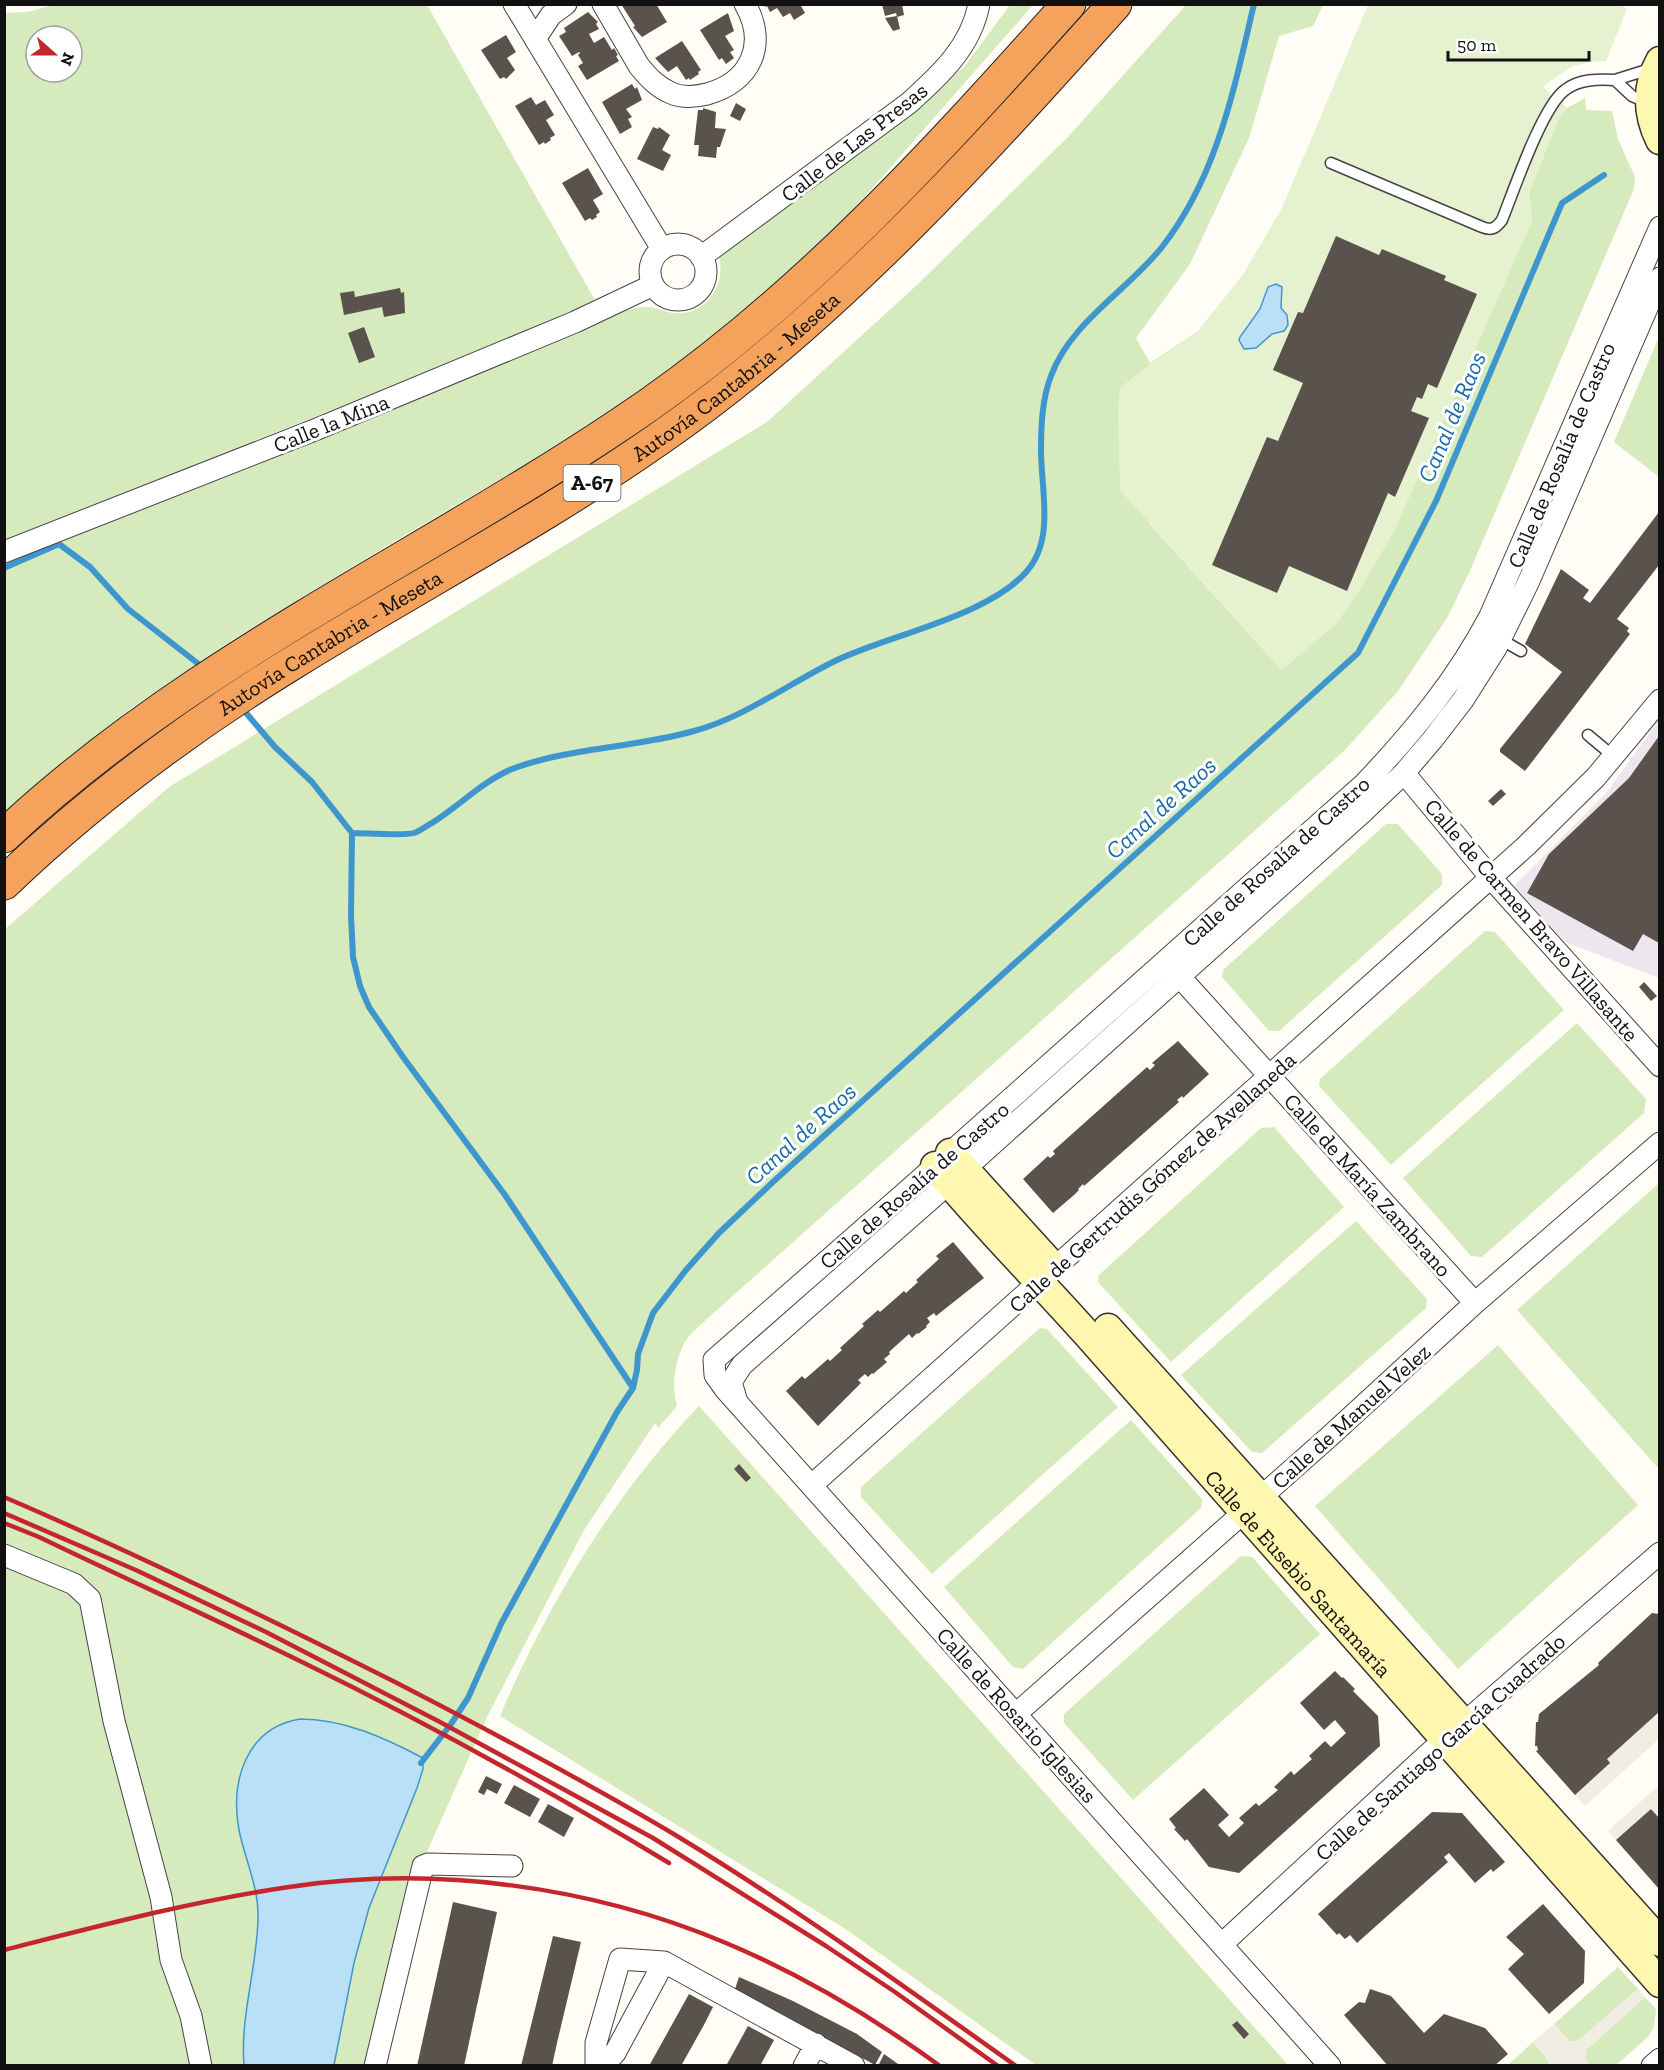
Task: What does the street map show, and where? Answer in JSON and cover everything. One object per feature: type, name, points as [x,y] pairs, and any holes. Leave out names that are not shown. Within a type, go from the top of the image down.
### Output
[{"type":"highway","name":"Autovía Cantabria - Meseta","points":[[4,836],[123,736],[201,681],[321,605],[567,459],[646,406],[723,350],[831,257],[908,178],[1069,4]]},
{"type":"highway","name":"Autovía Cantabria - Meseta","points":[[4,883],[98,800],[211,715],[291,663],[585,488],[686,420],[733,384],[806,324],[876,259],[1115,4]]},
{"type":"main road","points":[[1658,64],[1652,79],[1649,104],[1651,118],[1659,140]]},
{"type":"main road","name":"Calle de Eusebio Santamaría","points":[[950,1168],[1454,1731],[1659,1942]]},
{"type":"main road","name":"Calle de Eusebio Santamaría","points":[[1454,1731],[1659,1983]]},
{"type":"street","points":[[514,4],[662,249]]},
{"type":"street","points":[[535,39],[551,15],[566,4]]},
{"type":"street","points":[[603,4],[646,76],[664,90],[691,97],[713,93],[732,83],[746,70],[755,44],[755,27],[745,4]]},
{"type":"street","name":"Calle de Las Presas","points":[[701,257],[892,116],[938,77],[969,37],[979,4]]},
{"type":"street","name":"Calle de Rosalía de Castro","points":[[1172,969],[1365,783],[1416,728],[1456,673],[1477,640],[1500,595],[1659,227]]},
{"type":"street","points":[[675,244],[684,244],[693,248],[701,257],[706,271],[705,280],[695,295],[678,301],[661,296],[653,285],[649,273],[653,258],[662,249],[675,244]]},
{"type":"street","name":"Calle de Rosalía de Castro","points":[[737,1402],[731,1383],[742,1365],[950,1168],[1172,969],[1404,773],[1463,700],[1500,639],[1528,583],[1659,278]]},
{"type":"street","name":"Calle la Mina","points":[[4,552],[328,425],[575,322],[653,285]]},
{"type":"street","name":"Calle de Gertrudis Gómez de Avellaneda","points":[[812,1485],[1491,878],[1596,777],[1659,700]]},
{"type":"street","name":"Calle de Carmen Bravo Villasante","points":[[1404,773],[1491,878],[1659,1066]]},
{"type":"street","name":"Calle de María Zambrano","points":[[1172,969],[1475,1303]]},
{"type":"street","name":"Calle de Manuel Velez","points":[[1016,1714],[1475,1303],[1659,1143]]},
{"type":"street","name":"Calle de Rosalía de Castro","points":[[714,1360],[950,1168]]},
{"type":"street","name":"Calle de Rosario Iglesias","points":[[714,1360],[715,1375],[737,1402],[1330,2066]]},
{"type":"street","name":"Calle de Santiago García Cuadrado","points":[[1222,1944],[1454,1731],[1659,1553]]},
{"type":"street","points":[[4,1555],[74,1584],[90,1599],[114,1721],[160,1896],[171,1960],[191,2016],[201,2066]]},
{"type":"street","points":[[375,2066],[423,1866],[428,1864],[512,1866]]},
{"type":"street","points":[[596,2066],[596,2043],[620,1959],[664,1962],[854,2066]]},
{"type":"street","points":[[603,2066],[615,2053],[664,1962]]},
{"type":"street","points":[[804,2066],[816,2044]]},
{"type":"street","points":[[1652,2066],[1659,2059]]},
{"type":"lane","points":[[1331,163],[1491,230],[1502,220],[1545,118],[1564,90],[1581,82],[1615,80],[1658,64]]},
{"type":"lane","points":[[1615,80],[1632,96],[1649,104]]},
{"type":"lane","points":[[1500,639],[1521,651]]},
{"type":"lane","points":[[1588,735],[1613,756]]},
{"type":"shaded area","points":[[1659,720],[1659,978],[1565,942],[1514,886],[1607,792]]},
{"type":"shaded area","points":[[1659,1712],[1659,1739],[1585,1806],[1575,1795],[1610,1763],[1607,1759]]},
{"type":"shaded area","points":[[1659,1785],[1659,1818],[1651,1809],[1616,1840],[1608,1831]]},
{"type":"shaded area","points":[[1638,1989],[1645,1997],[1586,2050],[1585,2059],[1590,2065],[1548,2065],[1549,2061],[1533,2042],[1554,2024],[1569,2041],[1578,2041]]},
{"type":"green space","points":[[57,4],[427,5],[596,302],[5,540],[4,13],[27,12]]},
{"type":"green space","points":[[1618,4],[1627,9],[1606,61],[1572,67],[1543,87],[1567,108],[1559,118],[1529,192],[1532,221],[1393,533],[1361,588],[1337,623],[1282,670],[1120,490],[1118,409],[1120,388],[1198,331],[1243,275],[1281,210],[1368,5]]},
{"type":"green space","points":[[1010,5],[1033,5],[841,224],[760,297],[687,358],[612,410],[533,460],[237,637],[130,709],[5,815],[5,562],[605,317],[642,307],[674,313],[690,312],[698,308],[715,291],[720,273],[720,256],[964,67]]},
{"type":"green space","points":[[1186,5],[1323,5],[1313,26],[1279,36],[1249,138],[1190,264],[1136,338],[1150,363],[1198,331],[1243,275],[1281,210],[1148,522],[1282,670],[1532,221],[1529,192],[1559,118],[1567,108],[1585,98],[1586,110],[1612,111],[1618,139],[1635,177],[1634,189],[1469,573],[1447,618],[1398,691],[1344,751],[687,1339],[675,1373],[674,1390],[677,1406],[658,1428],[655,1423],[584,1530],[487,1717],[409,1892],[368,2065],[5,2065],[4,930],[169,787],[767,422],[919,283],[1068,137]]},
{"type":"green space","points":[[1659,337],[1660,477],[1614,442]]},
{"type":"green space","points":[[1386,824],[1398,824],[1442,874],[1442,885],[1279,1031],[1269,1031],[1222,977],[1223,970]]},
{"type":"green space","points":[[1485,931],[1495,932],[1564,1010],[1391,1165],[1319,1086],[1320,1079]]},
{"type":"green space","points":[[1577,1023],[1646,1099],[1644,1113],[1482,1257],[1471,1256],[1403,1178]]},
{"type":"green space","points":[[1274,1127],[1344,1207],[1171,1362],[1098,1282],[1099,1275],[1261,1128]]},
{"type":"green space","points":[[1659,1183],[1659,1469],[1517,1310]]},
{"type":"green space","points":[[1356,1221],[1427,1299],[1426,1308],[1262,1453],[1252,1452],[1181,1375]]},
{"type":"green space","points":[[1040,1328],[1047,1329],[1118,1407],[932,1574],[861,1497],[861,1487]]},
{"type":"green space","points":[[1498,1345],[1638,1505],[1458,1669],[1315,1506]]},
{"type":"green space","points":[[699,1406],[1288,2065],[1036,2065],[847,1930],[500,1716],[539,1632],[611,1513],[668,1440]]},
{"type":"green space","points":[[1131,1420],[1202,1499],[1201,1508],[1023,1669],[1013,1667],[944,1587]]},
{"type":"green space","points":[[1241,1556],[1252,1557],[1320,1634],[1133,1800],[1064,1723],[1064,1714]]},
{"type":"green space","points":[[1618,1967],[1638,1989],[1578,2041],[1569,2041],[1554,2024]]},
{"type":"green space","points":[[1645,1997],[1656,2009],[1654,2027],[1648,2037],[1616,2065],[1590,2065],[1585,2060],[1586,2050]]},
{"type":"green space","points":[[1533,2042],[1549,2061],[1548,2065],[1507,2066]]},
{"type":"water","points":[[1276,284],[1282,287],[1281,308],[1287,315],[1288,325],[1284,331],[1272,334],[1256,348],[1244,349],[1239,340],[1240,337],[1260,309],[1268,287]]},
{"type":"water","points":[[300,1719],[348,1726],[394,1743],[423,1758],[423,1769],[369,1908],[354,1963],[334,2065],[244,2065],[244,2028],[255,1956],[258,1907],[239,1830],[237,1793],[246,1760],[255,1745],[266,1733],[282,1724]]},
{"type":"building","points":[[621,4],[656,4],[667,22],[642,37],[633,27],[635,26]]},
{"type":"building","points":[[763,4],[804,4],[801,6],[805,13],[794,20],[790,13],[783,17],[777,8],[770,12]]},
{"type":"building","points":[[882,4],[902,4],[904,15],[897,17],[896,13],[885,16]]},
{"type":"building","points":[[588,12],[598,22],[596,24],[599,29],[589,34],[594,43],[604,37],[612,50],[614,48],[619,61],[587,80],[578,66],[583,63],[578,55],[580,53],[572,56],[559,36],[566,32],[564,28]]},
{"type":"building","points":[[728,13],[734,31],[725,36],[734,50],[730,52],[734,58],[726,64],[722,58],[719,60],[700,30]]},
{"type":"building","points":[[897,16],[900,29],[893,31],[885,18]]},
{"type":"building","points":[[506,35],[516,52],[507,58],[515,70],[506,79],[504,77],[500,79],[481,50]]},
{"type":"building","points":[[682,41],[701,70],[690,80],[689,78],[686,80],[677,66],[668,72],[655,58]]},
{"type":"building","points":[[632,84],[635,89],[637,87],[642,100],[626,109],[632,117],[628,119],[632,127],[620,134],[602,102]]},
{"type":"building","points":[[531,97],[536,105],[545,100],[554,115],[546,120],[555,135],[545,144],[544,142],[539,145],[515,106]]},
{"type":"building","points":[[736,103],[746,109],[740,121],[730,116]]},
{"type":"building","points":[[703,108],[716,112],[715,128],[726,129],[720,147],[717,147],[716,158],[698,156],[699,145],[694,145],[698,110],[703,110]]},
{"type":"building","points":[[653,127],[658,129],[659,127],[670,135],[662,150],[671,155],[663,171],[637,159]]},
{"type":"building","points":[[588,168],[603,194],[593,200],[600,212],[596,215],[597,217],[585,221],[562,183]]},
{"type":"building","points":[[1336,236],[1379,255],[1382,249],[1446,276],[1444,280],[1477,294],[1437,388],[1428,384],[1422,399],[1417,397],[1411,411],[1429,418],[1395,497],[1388,493],[1347,591],[1289,566],[1277,593],[1212,565],[1267,437],[1278,441],[1303,383],[1273,370],[1298,312],[1303,313]]},
{"type":"building","points":[[400,288],[401,293],[404,292],[405,313],[384,317],[382,307],[344,315],[340,293],[354,291],[355,297]]},
{"type":"building","points":[[364,327],[375,357],[359,363],[348,333]]},
{"type":"building","points":[[1659,512],[1659,565],[1617,619],[1629,628],[1627,631],[1630,634],[1525,771],[1500,752],[1500,749],[1562,672],[1525,644],[1561,569],[1589,590],[1583,598],[1590,603]]},
{"type":"building","points":[[1659,736],[1659,943],[1643,934],[1633,951],[1527,893],[1549,854],[1629,778]]},
{"type":"building","points":[[1501,789],[1506,794],[1493,806],[1488,801]]},
{"type":"building","points":[[1644,982],[1657,996],[1651,1001],[1639,987]]},
{"type":"building","points":[[1178,1041],[1209,1074],[1183,1098],[1182,1096],[1177,1100],[1179,1102],[1084,1186],[1083,1184],[1053,1213],[1023,1179],[1048,1156],[1050,1158],[1055,1154],[1053,1151],[1147,1067],[1150,1070],[1155,1065],[1152,1063]]},
{"type":"building","points":[[953,1242],[984,1278],[936,1316],[934,1313],[927,1318],[930,1322],[918,1334],[912,1338],[909,1334],[889,1352],[890,1354],[884,1359],[887,1362],[873,1374],[868,1377],[865,1374],[858,1380],[861,1383],[818,1426],[786,1391],[802,1376],[805,1379],[828,1359],[830,1361],[842,1350],[840,1348],[864,1326],[862,1324],[918,1282],[916,1280],[939,1259],[936,1256]]},
{"type":"building","points":[[739,1464],[751,1478],[746,1482],[734,1469]]},
{"type":"building","points":[[1652,1613],[1659,1614],[1659,1712],[1607,1759],[1610,1763],[1575,1795],[1536,1751],[1538,1750],[1535,1746],[1536,1722],[1538,1722],[1539,1714],[1599,1665],[1598,1663]]},
{"type":"building","points":[[1335,1671],[1355,1689],[1353,1691],[1378,1716],[1380,1746],[1239,1873],[1209,1867],[1187,1839],[1185,1841],[1174,1829],[1176,1828],[1169,1819],[1204,1788],[1229,1815],[1218,1825],[1229,1837],[1244,1823],[1239,1818],[1256,1803],[1259,1806],[1278,1790],[1274,1787],[1291,1771],[1294,1775],[1312,1759],[1309,1756],[1325,1741],[1331,1747],[1346,1733],[1335,1720],[1324,1730],[1300,1703]]},
{"type":"building","points":[[486,1776],[502,1784],[497,1794],[487,1789],[484,1795],[478,1792]]},
{"type":"building","points":[[514,1785],[540,1799],[530,1817],[504,1803]]},
{"type":"building","points":[[548,1804],[574,1818],[564,1837],[538,1822]]},
{"type":"building","points":[[1651,1809],[1659,1818],[1659,1889],[1616,1840]]},
{"type":"building","points":[[1432,1812],[1462,1813],[1505,1862],[1493,1872],[1491,1869],[1475,1883],[1449,1853],[1444,1857],[1448,1862],[1357,1943],[1350,1935],[1345,1939],[1339,1933],[1337,1935],[1318,1914]]},
{"type":"building","points":[[453,1902],[497,1912],[464,2066],[417,2066]]},
{"type":"building","points":[[1543,1904],[1585,1951],[1584,1983],[1549,2014],[1508,1969],[1524,1954],[1506,1937]]},
{"type":"building","points":[[553,1936],[581,1942],[552,2066],[521,2066]]},
{"type":"building","points":[[739,1977],[793,2001],[857,2034],[882,2052],[875,2065],[735,1989]]},
{"type":"building","points":[[1370,1989],[1391,1996],[1424,2033],[1444,2014],[1485,2028],[1508,2054],[1494,2066],[1388,2066],[1344,2015],[1359,2002],[1365,2003]]},
{"type":"building","points":[[689,1994],[713,2007],[705,2023],[681,2066],[649,2066]]},
{"type":"building","points":[[1237,2021],[1249,2034],[1244,2039],[1232,2025]]},
{"type":"building","points":[[748,2026],[774,2040],[760,2066],[726,2066]]},
{"type":"building","points":[[884,2054],[901,2066],[878,2066]]},
{"type":"waterway","points":[[352,833],[414,833],[442,816],[491,780],[512,769],[557,756],[671,737],[713,725],[749,709],[835,661],[964,612],[1010,587],[1027,571],[1036,558],[1044,529],[1042,422],[1051,376],[1060,357],[1085,323],[1162,247],[1181,220],[1197,191],[1210,162],[1231,100],[1254,4]]},
{"type":"waterway","name":"Canal de Raos","points":[[421,1763],[468,1698],[501,1624],[617,1412],[633,1388],[638,1354],[653,1313],[686,1270],[719,1233],[774,1181],[1358,653],[1436,501],[1562,203],[1604,175]]},
{"type":"waterway","points":[[4,568],[59,544],[90,567],[128,609],[205,669]]},
{"type":"waterway","points":[[241,707],[275,747],[312,782],[352,833],[353,957],[360,986],[369,1007],[505,1195],[633,1388]]},
{"type":"railway","points":[[4,1497],[152,1563],[395,1682],[607,1796],[677,1836],[764,1891],[1016,2066]]},
{"type":"railway","points":[[4,1513],[138,1571],[266,1632],[440,1722],[653,1838],[826,1946],[998,2066]]},
{"type":"railway","points":[[4,1523],[39,1537],[349,1685],[488,1758],[669,1863]]},
{"type":"railway","points":[[4,1950],[182,1907],[289,1887],[400,1878],[512,1885],[567,1894],[621,1907],[674,1923],[726,1943],[837,1998],[940,2066]]}]
